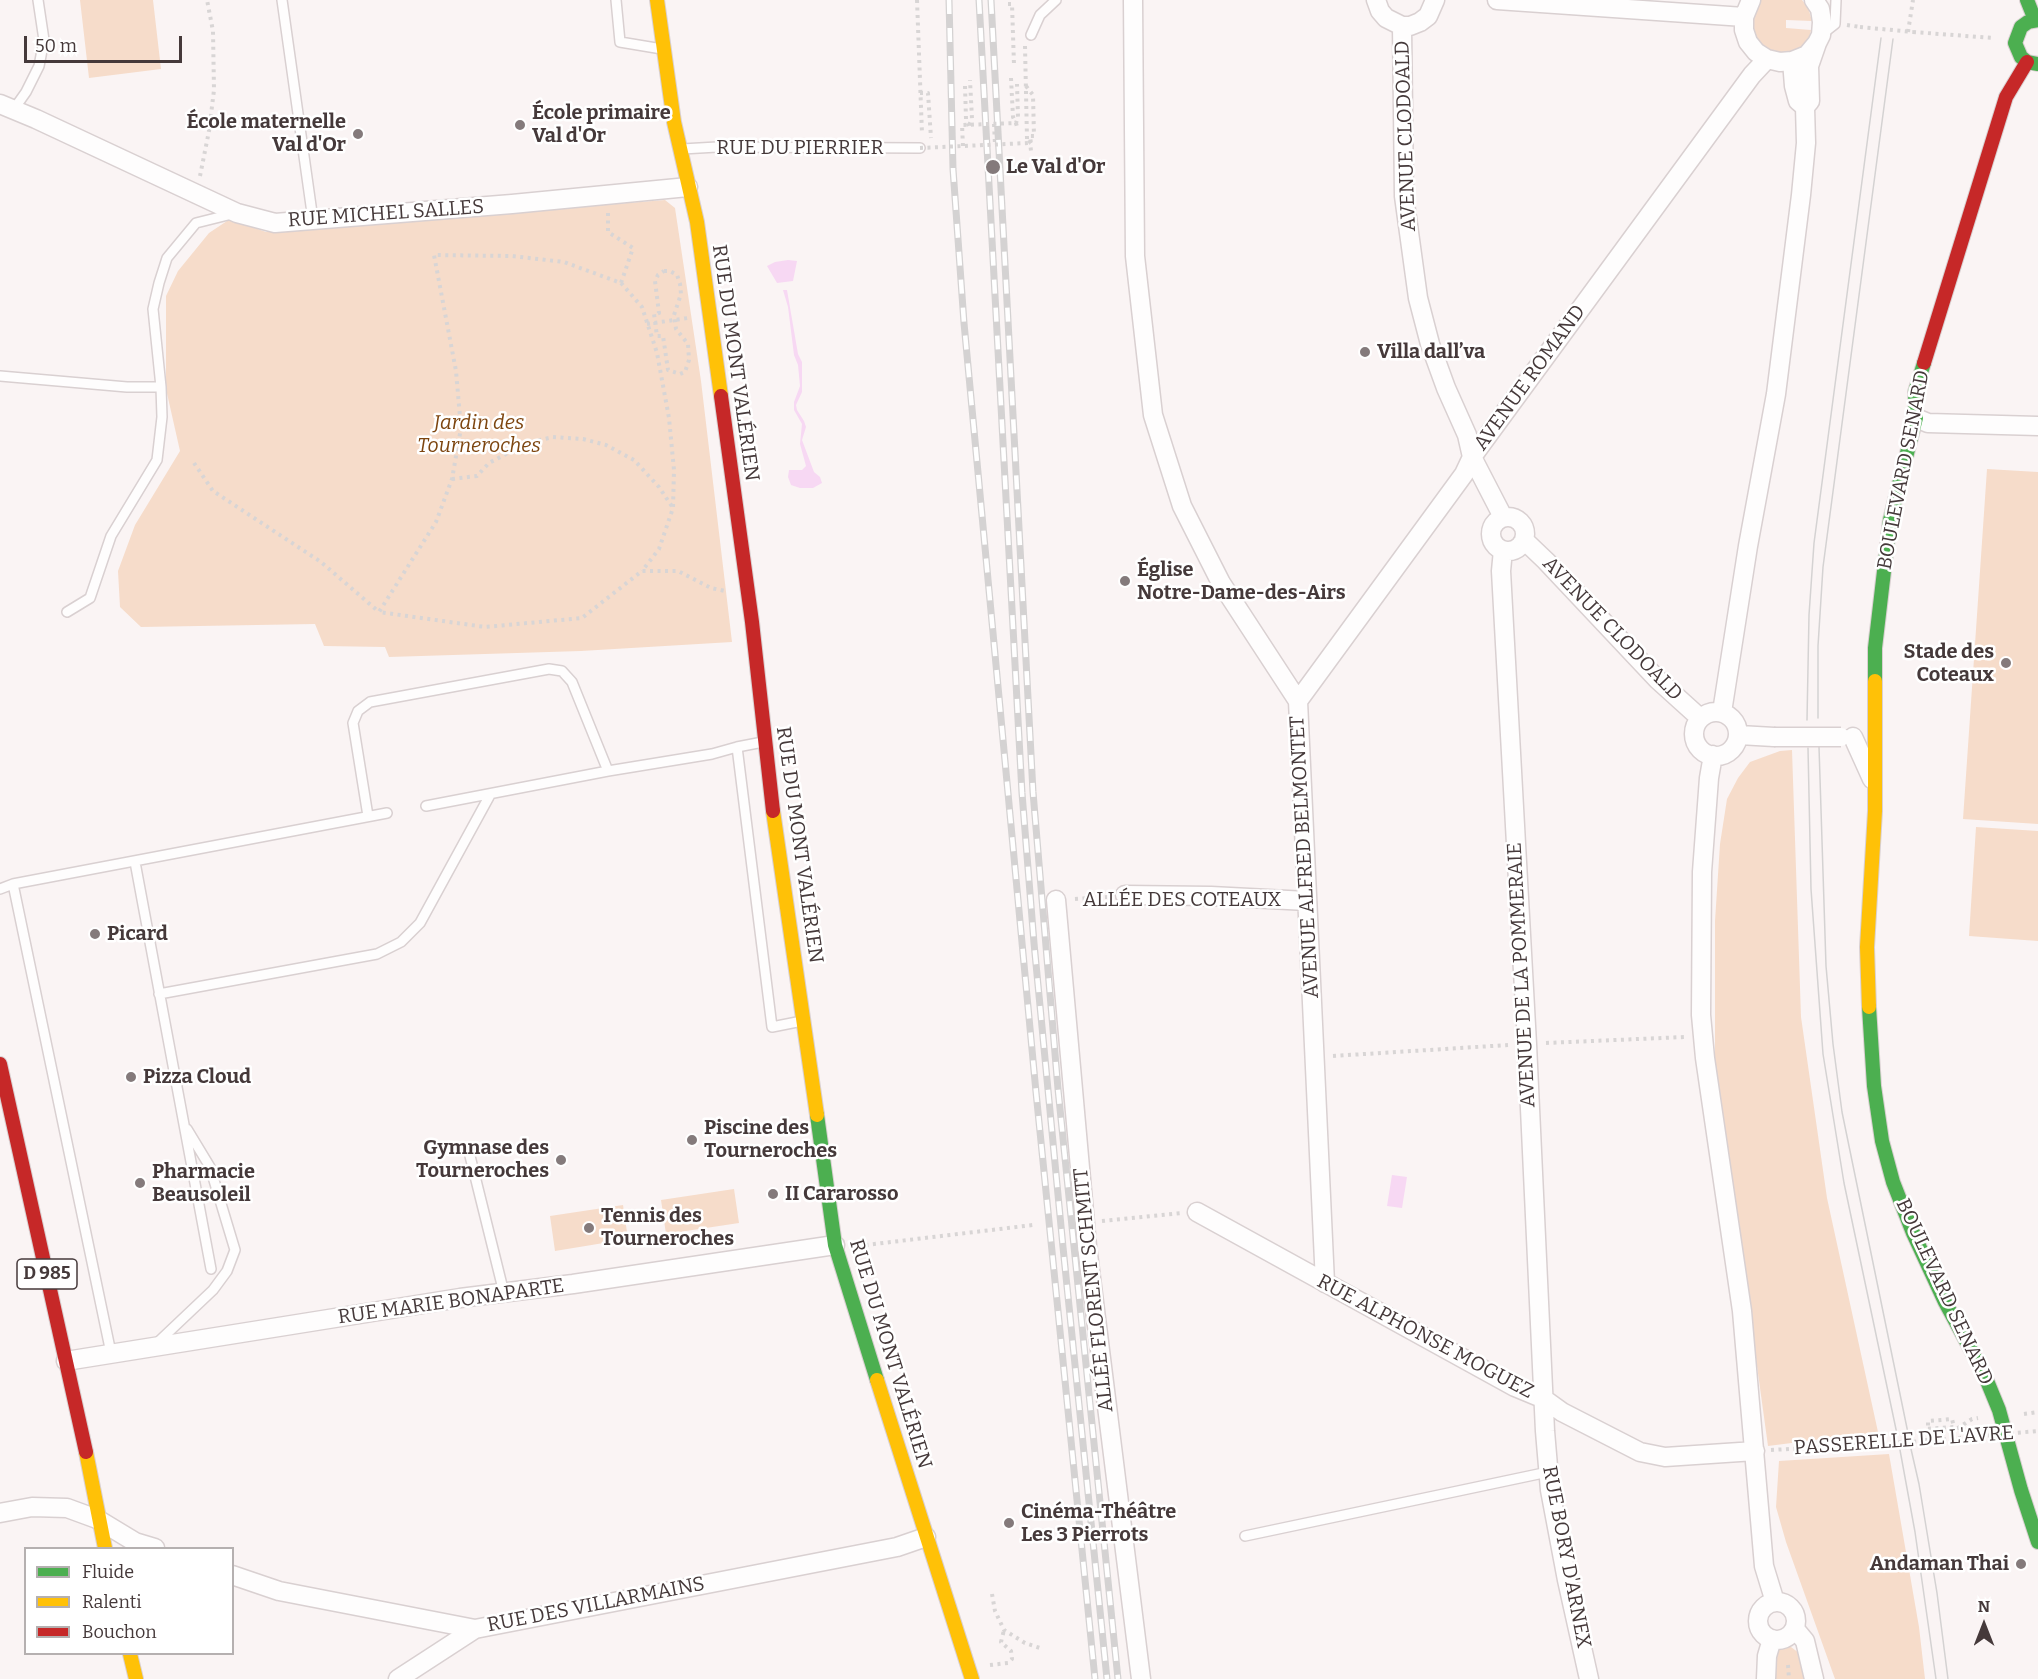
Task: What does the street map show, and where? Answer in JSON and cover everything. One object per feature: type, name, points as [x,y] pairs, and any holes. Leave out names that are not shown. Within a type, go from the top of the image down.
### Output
[{"type":"main road","name":"RUE DU MONT VALÉRIEN","points":[[657,0],[674,122],[697,222],[772,802],[835,1245],[972,1679]]},
{"type":"main road","points":[[2027,0],[2037,20],[2021,27],[2016,37],[2017,51],[2032,63]]},
{"type":"main road","name":"BOULEVARD SENARD","points":[[2032,63],[2006,97],[1915,393],[1916,418],[1890,520],[1875,648],[1875,786],[1868,947],[1870,1041],[1874,1086],[1882,1141],[1893,1182],[1912,1233],[1945,1302],[1985,1376],[2001,1417],[2038,1542]]},
{"type":"main road","name":"D 985","points":[[0,1064],[105,1547]]},
{"type":"main road","points":[[130,1655],[136,1679]]},
{"type":"street","name":"AVENUE ALFRED BELMONTET","points":[[1132,0],[1135,256],[1153,416],[1182,507],[1221,583],[1298,701],[1325,1283]]},
{"type":"street","points":[[1376,0],[1380,11],[1386,18],[1402,26],[1410,26],[1428,16],[1435,0]]},
{"type":"street","points":[[1497,0],[1748,8],[1744,30],[1748,42],[1756,52],[1767,59],[1780,62],[1792,61],[1806,55],[1819,39]]},
{"type":"street","points":[[1722,712],[1748,546],[1776,394],[1801,195],[1806,143],[1805,107],[1810,101],[1809,66],[1819,39],[1822,22],[1819,3]]},
{"type":"street","name":"AVENUE CLODOALD","points":[[1402,26],[1404,196],[1416,286],[1430,344],[1446,388],[1467,435],[1472,457],[1503,517]]},
{"type":"street","name":"AVENUE ROMAND","points":[[1298,701],[1464,474],[1472,457],[1752,75],[1767,59]]},
{"type":"street","points":[[1792,61],[1798,101],[1805,107]]},
{"type":"street","name":"RUE MICHEL SALLES","points":[[7,106],[237,213],[275,223],[688,187]]},
{"type":"street","points":[[1916,418],[1928,423],[2038,426]]},
{"type":"street","points":[[1503,517],[1514,518],[1524,527],[1524,540],[1513,550],[1503,550],[1494,542],[1491,531],[1496,522],[1503,517]]},
{"type":"street","name":"AVENUE CLODOALD","points":[[1524,540],[1658,680],[1700,718]]},
{"type":"street","name":"AVENUE DE LA POMMERAIE","points":[[1503,550],[1501,571],[1544,1400]]},
{"type":"street","points":[[1710,712],[1722,712],[1735,721],[1739,735],[1735,747],[1719,756],[1706,753],[1696,744],[1694,730],[1700,718],[1710,712]]},
{"type":"street","points":[[1739,735],[1875,738]]},
{"type":"street","name":"BOULEVARD SENARD","points":[[1847,737],[1875,786]]},
{"type":"street","points":[[1713,755],[1709,778],[1702,872],[1701,1014],[1705,1058],[1763,1451],[1764,1566],[1775,1602]]},
{"type":"street","name":"ALLÉE DES COTEAUX","points":[[1125,895],[1211,896],[1307,901]]},
{"type":"street","name":"ALLÉE FLORENT SCHMITT","points":[[1056,900],[1087,1246],[1141,1679]]},
{"type":"street","name":"RUE ALPHONSE MOGUEZ","points":[[1197,1212],[1515,1387],[1544,1400],[1562,1412],[1640,1452],[1665,1457],[1763,1451]]},
{"type":"street","name":"RUE MARIE BONAPARTE","points":[[66,1361],[460,1298],[835,1245]]},
{"type":"street","name":"RUE BORY D'ARNEX","points":[[1544,1400],[1550,1490],[1589,1679]]},
{"type":"street","points":[[0,1513],[32,1507],[68,1508],[97,1519],[135,1542],[152,1547]]},
{"type":"street","name":"RUE DES VILLARMAINS","points":[[234,1576],[279,1591],[474,1629],[897,1547],[926,1537]]},
{"type":"street","points":[[1775,1602],[1788,1605],[1796,1616],[1795,1629],[1785,1638],[1766,1637],[1759,1628],[1758,1616],[1765,1606],[1775,1602]]},
{"type":"street","points":[[398,1679],[474,1629]]},
{"type":"street","points":[[1795,1629],[1805,1641],[1814,1679]]},
{"type":"street","points":[[1766,1679],[1767,1656],[1772,1639]]},
{"type":"lane","points":[[7,106],[26,92],[39,66],[44,40],[38,0]]},
{"type":"lane","points":[[282,0],[313,220]]},
{"type":"lane","points":[[616,0],[620,42],[664,50]]},
{"type":"lane","points":[[1031,35],[1040,15],[1056,0]]},
{"type":"lane","points":[[1819,39],[1835,24],[1836,0]]},
{"type":"lane","name":"RUE DU PIERRIER","points":[[679,149],[922,146]]},
{"type":"lane","points":[[67,612],[90,598],[111,537],[157,460],[162,417],[153,309],[167,258],[196,223],[237,213]]},
{"type":"lane","points":[[0,375],[127,387],[161,387]]},
{"type":"lane","points":[[368,816],[353,723],[358,711],[370,702],[549,669],[562,671],[572,682],[608,771]]},
{"type":"lane","points":[[426,806],[608,771],[712,754],[765,742]]},
{"type":"lane","points":[[737,747],[772,1027],[803,1021]]},
{"type":"lane","points":[[159,994],[377,954],[401,942],[420,923],[490,795]]},
{"type":"lane","points":[[0,889],[13,884],[387,813]]},
{"type":"lane","points":[[135,862],[211,1269]]},
{"type":"lane","points":[[13,884],[111,1353]]},
{"type":"lane","points":[[154,1346],[213,1290],[227,1271],[235,1250],[210,1167],[184,1124]]},
{"type":"lane","points":[[470,1156],[504,1293]]},
{"type":"lane","points":[[1245,1536],[1548,1472]]},
{"type":"path","points":[[194,194],[203,168],[214,90],[213,31],[207,0]]},
{"type":"path","points":[[917,0],[922,146],[995,145],[1028,141]]},
{"type":"path","points":[[1911,32],[1913,0]]},
{"type":"path","points":[[1008,4],[1012,4],[1014,65]]},
{"type":"path","points":[[1012,17],[1022,16]]},
{"type":"path","points":[[1860,27],[1991,38],[2016,37]]},
{"type":"path","points":[[1026,85],[1033,95],[1034,136],[1030,136],[1031,151],[1028,141],[1024,48],[1031,35]]},
{"type":"path","points":[[963,146],[962,125],[969,127],[994,124],[1016,125],[1011,78]]},
{"type":"path","points":[[969,127],[972,119],[970,80]]},
{"type":"path","points":[[1015,117],[1017,84]]},
{"type":"path","points":[[965,86],[966,119],[969,127]]},
{"type":"path","points":[[920,93],[928,93],[931,139]]},
{"type":"path","points":[[994,124],[995,145]]},
{"type":"path","points":[[607,194],[608,232],[633,248],[621,283]]},
{"type":"path","points":[[194,463],[213,491],[321,562],[379,612],[485,627],[582,618],[642,571],[659,549],[673,508],[674,470],[669,418],[657,353],[642,307],[621,283],[564,262],[512,256],[435,255],[456,371],[461,428],[452,479],[436,522],[379,612]]},
{"type":"path","points":[[670,271],[677,275],[680,284],[681,294],[674,315],[676,329],[688,344],[689,360],[685,372],[680,374],[669,370],[663,336],[657,336],[655,323],[654,314],[659,313],[655,281],[658,275],[670,271]]},
{"type":"path","points":[[647,324],[666,322]]},
{"type":"path","points":[[452,479],[477,476],[489,463],[527,443],[554,437],[583,439],[606,445],[633,460],[659,487],[673,508]]},
{"type":"path","points":[[642,571],[678,571],[711,588],[747,595]]},
{"type":"path","name":"ALLÉE DES COTEAUX","points":[[1056,900],[1125,895]]},
{"type":"path","points":[[1545,1043],[1677,1037]]},
{"type":"path","points":[[1315,1057],[1515,1044]]},
{"type":"path","points":[[1098,1221],[1197,1212]]},
{"type":"path","points":[[857,1246],[1033,1225]]},
{"type":"path","points":[[2032,1413],[2038,1412]]},
{"type":"path","points":[[1926,1441],[1925,1430],[1935,1429],[1954,1427],[1952,1419],[1928,1421],[1928,1431],[1958,1428],[1972,1419],[2001,1417]]},
{"type":"path","name":"PASSERELLE DE L'AVRE","points":[[1763,1451],[1926,1441],[2038,1431]]},
{"type":"path","points":[[992,1594],[995,1611],[1004,1630],[1025,1643],[1043,1649]]},
{"type":"path","points":[[996,1663],[1002,1665],[1012,1659],[1011,1650],[1001,1642],[1004,1630]]},
{"type":"green space","points":[[80,0],[153,0],[161,69],[89,78]]},
{"type":"green space","points":[[1761,0],[1802,0],[1808,7],[1812,21],[1786,20],[1786,28],[1811,30],[1809,38],[1802,47],[1785,54],[1771,52],[1759,44],[1753,33],[1751,19]]},
{"type":"green space","name":"Jardin des Tourneroches","points":[[665,200],[675,208],[701,381],[732,642],[581,651],[389,657],[385,647],[324,646],[315,624],[141,627],[120,607],[118,571],[135,525],[180,451],[166,389],[166,296],[178,271],[209,233],[230,219],[266,232]]},
{"type":"green space","name":"Stade des Coteaux","points":[[1987,469],[2038,472],[2038,824],[1963,819]]},
{"type":"green space","points":[[1792,750],[1801,1017],[1827,1198],[1878,1432],[1768,1446],[1715,1061],[1715,921],[1720,844],[1727,799],[1750,762],[1780,751]]},
{"type":"green space","points":[[1976,827],[2038,831],[2038,941],[1969,936]]},
{"type":"green space","points":[[734,1189],[739,1223],[666,1234],[661,1200]]},
{"type":"green space","name":"Tennis des Tourneroches","points":[[623,1205],[628,1239],[555,1251],[550,1216]]},
{"type":"green space","points":[[1889,1454],[1919,1627],[1925,1679],[1835,1679],[1786,1542],[1776,1507],[1779,1461]]},
{"type":"green space","points":[[1791,1647],[1799,1653],[1804,1679],[1772,1679],[1775,1652]]},
{"type":"shaded area","points":[[788,260],[797,261],[793,281],[777,283],[767,266]]},
{"type":"shaded area","points":[[783,290],[787,290],[798,354],[802,362],[802,392],[796,405],[806,427],[802,440],[814,472],[820,477],[822,483],[813,488],[791,485],[788,477],[789,470],[802,470],[806,466],[800,444],[802,424],[794,410],[794,402],[800,386],[798,365],[794,355],[788,307]]},
{"type":"shaded area","points":[[1392,1175],[1407,1177],[1402,1208],[1387,1206]]},
{"type":"tram line","points":[[1807,720],[1809,615],[1814,543],[1881,38]]},
{"type":"tram line","points":[[1818,718],[1818,646],[1823,567],[1893,39]]},
{"type":"tram line","points":[[1819,747],[1826,966],[1833,1044],[1842,1112],[1908,1433]]},
{"type":"tram line","points":[[1808,748],[1811,889],[1823,1054],[1844,1183],[1897,1434]]},
{"type":"tram line","points":[[1911,1449],[1937,1593],[1948,1679]]},
{"type":"tram line","points":[[1900,1450],[1915,1532],[1936,1679]]},
{"type":"railway","points":[[949,0],[953,169],[964,323],[1036,1092],[1095,1679]]},
{"type":"railway","points":[[979,0],[1022,793],[1063,1247],[1107,1679]]},
{"type":"railway","points":[[991,0],[1033,792],[1058,1089],[1118,1679]]},
{"type":"traffic: fast","points":[[2027,0],[2035,20]]},
{"type":"traffic: fast","points":[[2038,20],[2028,22],[2021,27],[2015,43],[2021,57],[2027,62],[2038,64]]},
{"type":"traffic: fast","points":[[1875,681],[1875,648],[1890,520],[1916,418],[1915,392],[1924,363]]},
{"type":"traffic: fast","points":[[1869,1007],[1874,1086],[1882,1141],[1893,1182],[1913,1233],[1945,1302],[1985,1376],[1999,1410],[2038,1542]]},
{"type":"traffic: fast","points":[[817,1115],[835,1245],[877,1380]]},
{"type":"traffic: slow","points":[[657,0],[674,122],[697,222],[721,396]]},
{"type":"traffic: slow","points":[[1869,1007],[1867,947],[1875,811],[1875,681]]},
{"type":"traffic: slow","points":[[773,811],[817,1115]]},
{"type":"traffic: slow","points":[[877,1380],[972,1679]]},
{"type":"traffic: slow","points":[[86,1452],[105,1547]]},
{"type":"traffic: slow","points":[[130,1655],[136,1679]]},
{"type":"traffic: jam","points":[[1924,363],[2006,97],[2027,62]]},
{"type":"traffic: jam","points":[[721,396],[752,622],[773,811]]},
{"type":"traffic: jam","points":[[0,1064],[86,1452]]},
{"type":"place","name":"École primaire Val d'Or","points":[[520,125]]},
{"type":"place","name":"École maternelle Val d'Or","points":[[358,134]]},
{"type":"place","name":"Le Val d'Or","points":[[993,167]]},
{"type":"place","name":"Villa dall’va","points":[[1365,352]]},
{"type":"place","name":"Église Notre-Dame-des-Airs","points":[[1125,581]]},
{"type":"place","name":"Stade des Coteaux","points":[[2006,663]]},
{"type":"place","name":"Picard","points":[[95,934]]},
{"type":"place","name":"Pizza Cloud","points":[[131,1077]]},
{"type":"place","name":"Piscine des Tourneroches","points":[[692,1140]]},
{"type":"place","name":"Gymnase des Tourneroches","points":[[561,1160]]},
{"type":"place","name":"Pharmacie Beausoleil","points":[[140,1183]]},
{"type":"place","name":"II Cararosso","points":[[773,1194]]},
{"type":"place","name":"Tennis des Tourneroches","points":[[589,1228]]},
{"type":"place","name":"Cinéma-Théâtre Les 3 Pierrots","points":[[1009,1523]]},
{"type":"place","name":"Andaman Thai","points":[[2021,1564]]}]
